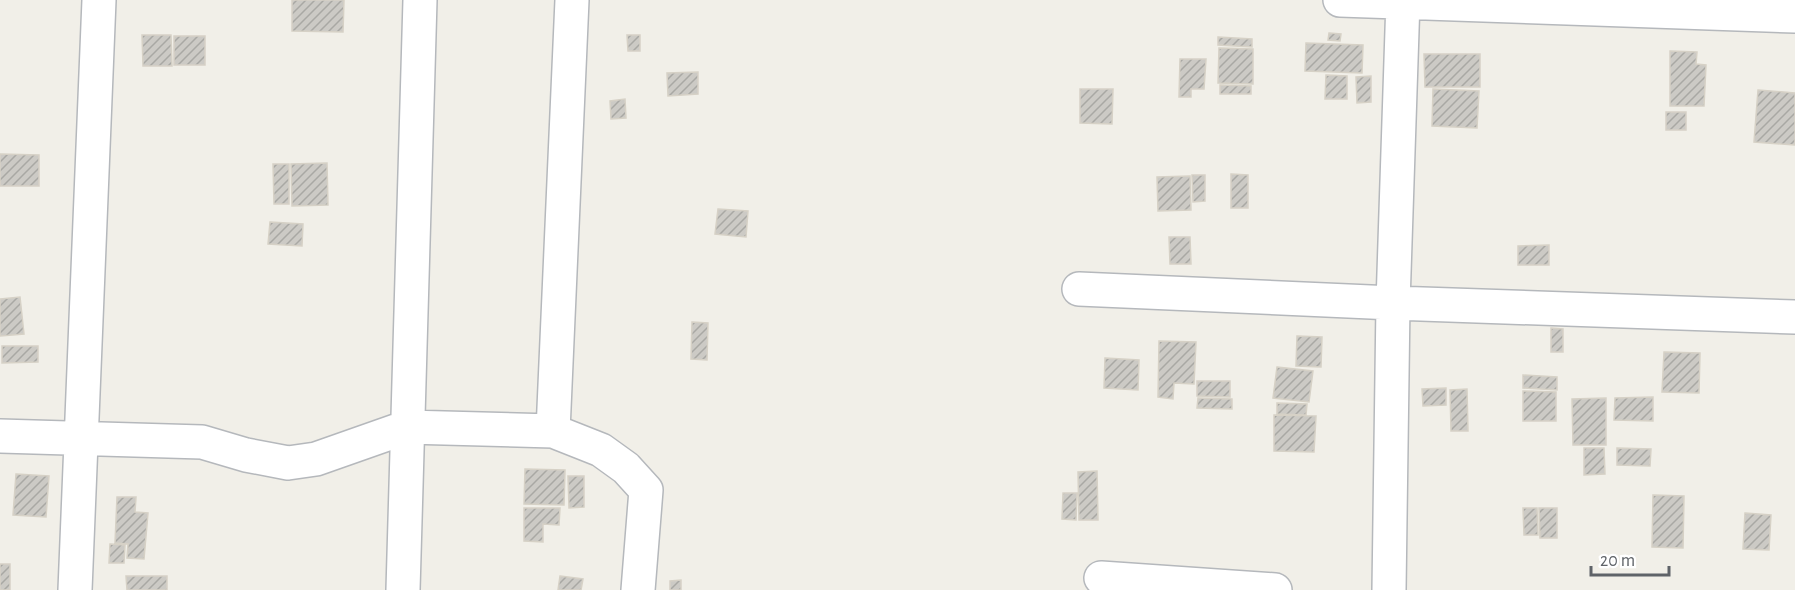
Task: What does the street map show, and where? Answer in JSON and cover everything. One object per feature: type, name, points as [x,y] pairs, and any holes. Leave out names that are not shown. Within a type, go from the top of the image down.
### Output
[{"type":"street","points":[[75,590],[99,0]]},
{"type":"street","points":[[403,590],[420,0]]},
{"type":"street","points":[[553,431],[572,0]]},
{"type":"street","points":[[1340,0],[1795,16]]},
{"type":"street","points":[[1389,590],[1393,303],[1403,1]]},
{"type":"street","points":[[1079,289],[1795,317]]},
{"type":"street","points":[[0,436],[202,442],[246,455],[288,463],[316,459],[407,427],[553,431],[601,450],[626,468],[646,490],[638,590]]},
{"type":"street","points":[[1101,578],[1275,590]]},
{"type":"building","points":[[292,0],[344,0],[343,32],[292,31]]},
{"type":"building","points":[[1329,33],[1341,34],[1340,41],[1328,40]]},
{"type":"building","points":[[142,35],[171,35],[172,66],[143,66]]},
{"type":"building","points":[[627,35],[640,35],[640,51],[628,51]]},
{"type":"building","points":[[174,36],[205,36],[205,65],[174,65]]},
{"type":"building","points":[[1218,37],[1252,39],[1252,47],[1218,45]]},
{"type":"building","points":[[1306,43],[1363,45],[1362,73],[1305,71]]},
{"type":"building","points":[[1219,48],[1253,49],[1253,84],[1218,83]]},
{"type":"building","points":[[1670,51],[1697,52],[1696,64],[1706,65],[1704,106],[1670,106]]},
{"type":"building","points":[[1424,54],[1480,54],[1480,87],[1425,87]]},
{"type":"building","points":[[1180,59],[1206,59],[1204,89],[1191,89],[1191,97],[1179,97]]},
{"type":"building","points":[[698,72],[698,94],[668,96],[667,73]]},
{"type":"building","points":[[1326,75],[1347,76],[1347,99],[1325,99]]},
{"type":"building","points":[[1371,76],[1371,102],[1357,103],[1356,77]]},
{"type":"building","points":[[1220,85],[1251,86],[1251,94],[1220,94]]},
{"type":"building","points":[[1080,89],[1113,89],[1112,124],[1080,123]]},
{"type":"building","points":[[1433,89],[1479,91],[1477,128],[1432,126]]},
{"type":"building","points":[[1758,90],[1795,93],[1795,145],[1754,142]]},
{"type":"building","points":[[625,99],[626,118],[611,119],[610,101]]},
{"type":"building","points":[[1666,112],[1686,112],[1686,130],[1666,130]]},
{"type":"building","points":[[0,154],[39,155],[39,186],[0,186]]},
{"type":"building","points":[[327,163],[328,205],[292,206],[291,164]]},
{"type":"building","points":[[273,164],[289,164],[289,204],[274,204]]},
{"type":"building","points":[[1231,174],[1248,175],[1248,208],[1231,208]]},
{"type":"building","points":[[1192,175],[1205,175],[1205,201],[1193,202]]},
{"type":"building","points":[[1190,176],[1191,210],[1158,211],[1157,177]]},
{"type":"building","points":[[718,209],[748,211],[746,237],[715,234]]},
{"type":"building","points":[[270,222],[303,224],[302,246],[268,244]]},
{"type":"building","points":[[1169,237],[1190,237],[1191,264],[1170,264]]},
{"type":"building","points":[[1549,245],[1549,265],[1518,265],[1518,246]]},
{"type":"building","points":[[20,297],[24,334],[0,336],[0,299]]},
{"type":"building","points":[[692,322],[708,323],[707,360],[691,359]]},
{"type":"building","points":[[1551,328],[1563,329],[1563,352],[1551,352]]},
{"type":"building","points":[[1297,336],[1322,337],[1321,367],[1296,366]]},
{"type":"building","points":[[1159,341],[1196,342],[1194,384],[1174,383],[1173,399],[1158,397]]},
{"type":"building","points":[[2,346],[38,346],[38,362],[2,363]]},
{"type":"building","points":[[1664,352],[1700,353],[1699,393],[1662,392]]},
{"type":"building","points":[[1105,358],[1139,360],[1138,390],[1104,388]]},
{"type":"building","points":[[1277,367],[1313,371],[1309,402],[1273,398]]},
{"type":"building","points":[[1523,375],[1557,377],[1557,390],[1523,388]]},
{"type":"building","points":[[1197,381],[1230,381],[1230,397],[1197,396]]},
{"type":"building","points":[[1446,388],[1446,405],[1423,406],[1422,389]]},
{"type":"building","points":[[1467,389],[1468,431],[1451,431],[1450,390]]},
{"type":"building","points":[[1523,391],[1556,392],[1556,421],[1523,421]]},
{"type":"building","points":[[1653,397],[1653,421],[1614,420],[1615,398]]},
{"type":"building","points":[[1198,398],[1232,399],[1232,409],[1197,408]]},
{"type":"building","points":[[1606,398],[1606,445],[1573,445],[1572,399]]},
{"type":"building","points":[[1277,403],[1307,404],[1306,415],[1277,414]]},
{"type":"building","points":[[1274,415],[1316,416],[1314,452],[1274,451]]},
{"type":"building","points":[[1584,448],[1604,448],[1605,474],[1584,475]]},
{"type":"building","points":[[1617,448],[1651,449],[1650,466],[1617,465]]},
{"type":"building","points":[[525,469],[565,470],[564,505],[524,504]]},
{"type":"building","points":[[1097,471],[1098,520],[1079,520],[1078,472]]},
{"type":"building","points":[[16,474],[49,476],[46,517],[13,515]]},
{"type":"building","points":[[568,476],[584,476],[584,507],[569,508]]},
{"type":"building","points":[[1063,493],[1077,493],[1076,520],[1062,519]]},
{"type":"building","points":[[1653,495],[1684,496],[1683,548],[1652,547]]},
{"type":"building","points":[[117,497],[136,497],[135,512],[148,513],[144,559],[127,558],[128,544],[115,543]]},
{"type":"building","points":[[524,508],[560,508],[559,525],[543,524],[543,542],[524,541]]},
{"type":"building","points":[[1523,508],[1537,508],[1538,535],[1524,535]]},
{"type":"building","points":[[1539,508],[1557,508],[1557,538],[1540,538]]},
{"type":"building","points":[[1745,513],[1771,515],[1769,550],[1743,549]]},
{"type":"building","points":[[110,544],[125,545],[124,563],[109,563]]},
{"type":"building","points":[[0,564],[10,564],[10,590],[0,590]]},
{"type":"building","points":[[126,576],[167,576],[167,590],[127,590]]},
{"type":"building","points":[[560,576],[583,579],[581,590],[558,590]]},
{"type":"building","points":[[681,580],[681,590],[670,590],[670,581]]}]
